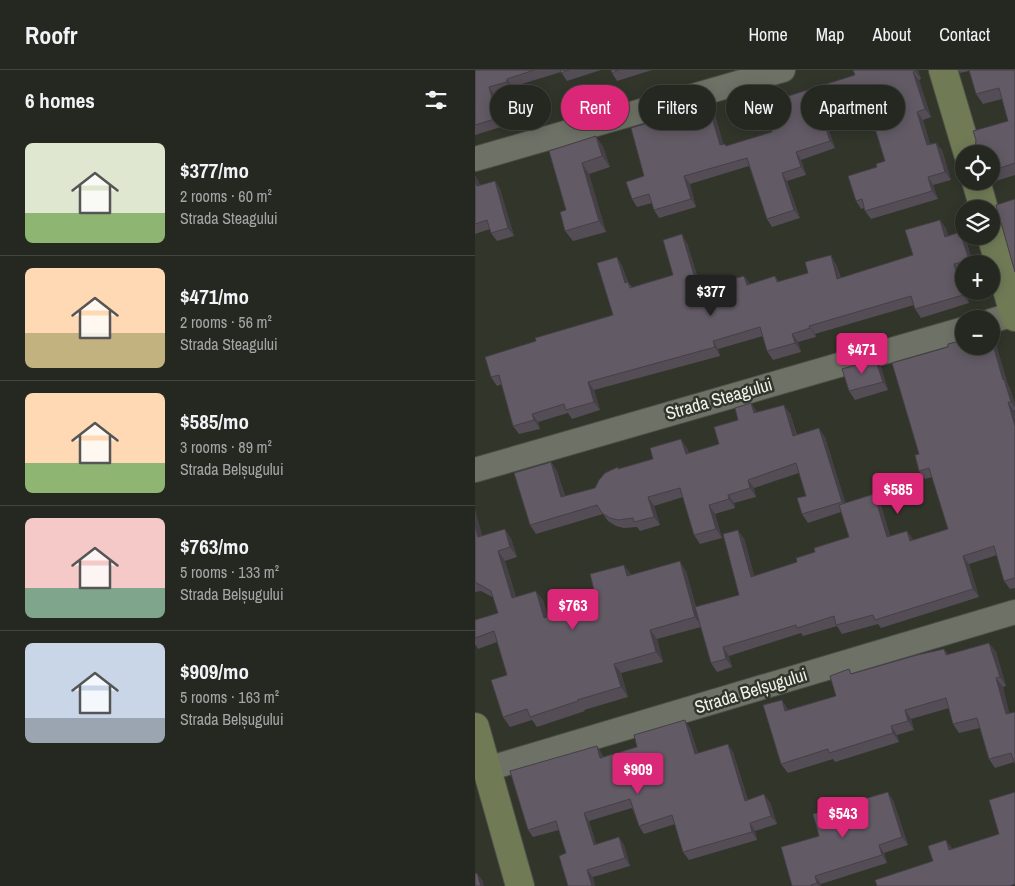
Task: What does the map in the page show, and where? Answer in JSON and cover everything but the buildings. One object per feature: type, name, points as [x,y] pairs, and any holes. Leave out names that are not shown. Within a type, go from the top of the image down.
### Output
[{"type":"street","points":[[475,159],[783,70]]},
{"type":"street","points":[[943,70],[965,145]]},
{"type":"street","points":[[993,245],[1007,317]]},
{"type":"street","name":"Strada Steagului","points":[[475,470],[955,331]]},
{"type":"street","name":"Strada Belșugului","points":[[487,769],[1015,612]]},
{"type":"street","points":[[475,727],[520,886]]}]
